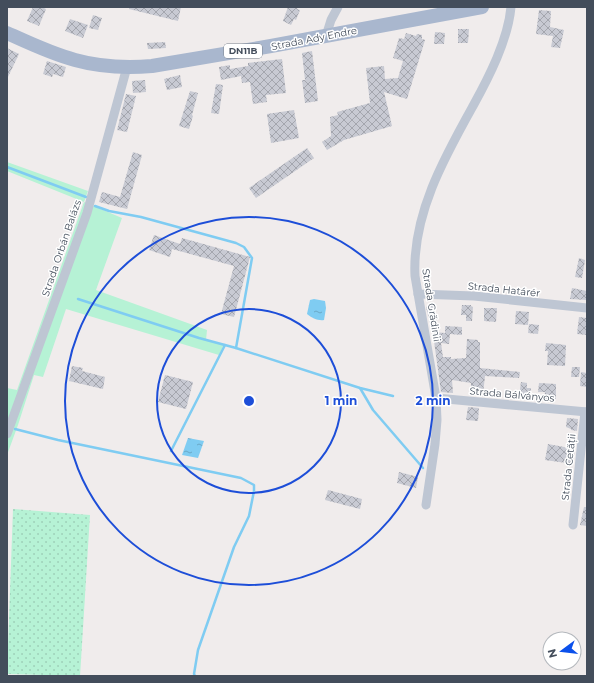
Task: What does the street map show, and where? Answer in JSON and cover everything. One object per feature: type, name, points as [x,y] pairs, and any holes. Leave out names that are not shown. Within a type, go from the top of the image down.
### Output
[{"type":"main road","name":"Strada Ady Endre","points":[[7,33],[48,51],[76,60],[110,66],[127,67],[159,65],[482,7]]},
{"type":"street","points":[[326,36],[331,20],[338,7]]},
{"type":"street","name":"Strada Grădinii","points":[[426,505],[437,420],[436,398],[414,265],[417,242],[424,210],[434,184],[456,137],[494,67],[507,29],[512,7]]},
{"type":"street","name":"Strada Orbán Balázs","points":[[7,434],[87,213],[127,67]]},
{"type":"street","name":"Strada Határér","points":[[418,294],[474,296],[587,308]]},
{"type":"street","name":"Strada Bálványos","points":[[436,398],[586,412]]},
{"type":"street","name":"Strada Cetății","points":[[573,525],[586,412]]},
{"type":"green space","points":[[7,162],[88,191],[84,202],[7,171]]},
{"type":"green space","points":[[84,202],[122,218],[96,290],[207,330],[206,340],[224,344],[219,355],[66,309],[43,377],[34,375],[7,455],[7,388],[17,390]]},
{"type":"green space","points":[[13,509],[90,515],[80,676],[7,674]]},
{"type":"water","points":[[314,299],[325,301],[326,308],[324,320],[315,319],[307,314],[310,300]]},
{"type":"water","points":[[188,438],[204,441],[198,458],[182,455]]},
{"type":"building","points":[[33,7],[42,7],[46,9],[39,26],[27,21]]},
{"type":"building","points":[[129,7],[181,7],[178,21],[129,9]]},
{"type":"building","points":[[288,7],[298,7],[297,9],[300,10],[296,20],[294,19],[291,25],[283,21]]},
{"type":"building","points":[[539,10],[551,11],[550,27],[564,30],[560,48],[551,47],[553,36],[536,34]]},
{"type":"building","points":[[93,15],[102,18],[98,30],[89,28]]},
{"type":"building","points":[[70,19],[88,25],[83,38],[65,31]]},
{"type":"building","points":[[458,29],[469,29],[468,43],[458,43]]},
{"type":"building","points":[[435,32],[445,33],[444,44],[434,44]]},
{"type":"building","points":[[406,33],[416,36],[417,34],[422,35],[422,39],[425,40],[407,99],[384,92],[392,126],[344,140],[327,150],[322,142],[331,136],[330,117],[338,115],[337,112],[370,103],[366,68],[384,66],[385,79],[398,78],[403,61],[393,58],[399,38],[404,39]]},
{"type":"building","points":[[165,42],[166,48],[148,49],[147,43]]},
{"type":"building","points":[[7,48],[19,54],[7,79]]},
{"type":"building","points":[[312,51],[318,101],[305,103],[302,80],[305,80],[302,53]]},
{"type":"building","points":[[282,59],[286,93],[266,95],[267,102],[253,104],[250,82],[242,83],[241,76],[221,80],[219,67],[230,65],[230,69],[248,66],[248,63]]},
{"type":"building","points":[[47,61],[66,67],[63,77],[53,74],[52,77],[43,74]]},
{"type":"building","points":[[180,75],[182,87],[167,90],[164,79]]},
{"type":"building","points":[[145,80],[146,92],[133,93],[132,81]]},
{"type":"building","points":[[216,84],[223,85],[219,114],[211,113]]},
{"type":"building","points":[[190,91],[198,93],[189,129],[179,126]]},
{"type":"building","points":[[126,94],[136,96],[127,132],[117,130]]},
{"type":"building","points":[[294,110],[299,138],[271,143],[267,114]]},
{"type":"building","points":[[307,148],[314,158],[256,198],[249,188]]},
{"type":"building","points":[[133,152],[142,155],[127,209],[99,202],[102,192],[120,197]]},
{"type":"building","points":[[154,235],[180,244],[182,238],[250,257],[234,317],[221,314],[234,266],[172,249],[170,257],[149,250]]},
{"type":"building","points":[[579,258],[585,260],[582,278],[575,277]]},
{"type":"building","points":[[572,288],[587,291],[587,300],[570,299]]},
{"type":"building","points":[[434,305],[437,321],[430,323],[426,307]]},
{"type":"building","points":[[462,305],[471,305],[473,307],[472,321],[466,321],[466,315],[461,315]]},
{"type":"building","points":[[484,308],[497,308],[496,322],[484,321]]},
{"type":"building","points":[[516,311],[529,312],[528,325],[515,324]]},
{"type":"building","points":[[579,317],[587,318],[587,335],[577,334]]},
{"type":"building","points":[[529,324],[539,325],[538,334],[528,333]]},
{"type":"building","points":[[445,326],[462,327],[462,335],[450,334],[449,344],[441,343],[443,357],[451,357],[451,359],[466,358],[467,339],[478,340],[478,342],[480,342],[480,368],[520,372],[519,378],[485,376],[483,394],[471,393],[471,383],[452,380],[453,393],[441,392],[434,332],[445,333]]},
{"type":"building","points":[[546,343],[566,345],[565,366],[547,365],[548,351],[545,351]]},
{"type":"building","points":[[72,366],[83,368],[82,371],[105,377],[103,389],[69,381]]},
{"type":"building","points":[[572,367],[580,367],[579,377],[571,377]]},
{"type":"building","points":[[581,372],[587,373],[587,387],[580,386]]},
{"type":"building","points":[[165,375],[193,382],[186,409],[158,402]]},
{"type":"building","points":[[521,382],[527,383],[527,388],[531,388],[530,398],[519,396]]},
{"type":"building","points":[[539,383],[556,384],[556,399],[544,399],[545,392],[538,392]]},
{"type":"building","points":[[468,407],[479,408],[478,421],[466,420]]},
{"type":"building","points":[[567,418],[578,419],[577,431],[566,427]]},
{"type":"building","points":[[548,444],[575,449],[573,464],[545,460]]},
{"type":"building","points":[[399,472],[418,477],[416,488],[397,483]]},
{"type":"building","points":[[328,490],[362,499],[360,509],[325,500]]},
{"type":"building","points":[[584,507],[587,507],[587,526],[580,525]]},
{"type":"waterway","points":[[7,167],[86,197]]},
{"type":"waterway","points":[[95,206],[109,211],[141,217],[236,243],[244,247],[252,258],[236,348],[360,388],[393,396]]},
{"type":"waterway","points":[[78,299],[199,338],[236,348]]},
{"type":"waterway","points":[[171,451],[225,345]]},
{"type":"waterway","points":[[360,388],[373,410],[423,468]]},
{"type":"waterway","points":[[15,429],[58,440],[241,478],[254,485],[249,516],[234,547],[198,650],[194,674],[195,676]]}]
